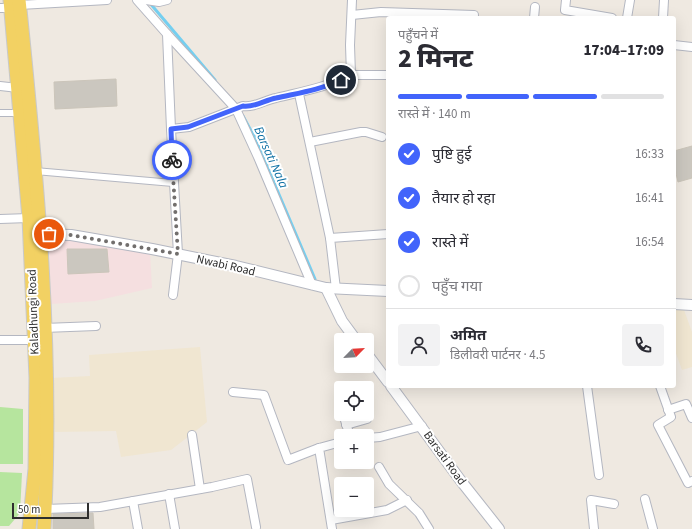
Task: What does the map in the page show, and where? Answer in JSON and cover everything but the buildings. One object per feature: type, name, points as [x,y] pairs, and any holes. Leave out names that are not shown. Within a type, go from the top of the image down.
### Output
[{"type":"main road","name":"Kaladhungi Road","points":[[12,4],[29,218],[35,235],[44,328],[47,413],[46,509],[44,529]]},
{"type":"main road","name":"Kaladhungi Road","points":[[12,4],[28,78],[35,172],[35,469],[29,529]]},
{"type":"street","points":[[12,4],[107,0]]},
{"type":"street","points":[[138,0],[167,34],[239,108],[312,285]]},
{"type":"street","points":[[149,0],[159,2],[167,0]]},
{"type":"street","points":[[350,75],[352,0]]},
{"type":"street","points":[[566,0],[565,10],[600,16]]},
{"type":"street","points":[[627,16],[630,0]]},
{"type":"street","points":[[663,16],[664,0]]},
{"type":"street","points":[[534,16],[535,7]]},
{"type":"street","points":[[352,15],[381,12],[474,14],[474,16]]},
{"type":"street","points":[[167,34],[173,183],[178,254],[173,295]]},
{"type":"street","points":[[676,45],[692,47]]},
{"type":"street","points":[[171,129],[188,127],[239,108],[248,107],[275,98],[300,94],[332,84],[350,75],[386,74]]},
{"type":"street","points":[[0,86],[18,88]]},
{"type":"street","points":[[300,94],[330,238],[336,289]]},
{"type":"street","points":[[0,113],[20,113]]},
{"type":"street","points":[[310,142],[361,132],[382,137]]},
{"type":"street","points":[[35,172],[173,183]]},
{"type":"street","points":[[0,219],[29,218]]},
{"type":"street","points":[[330,238],[386,234]]},
{"type":"street","name":"Nwabi Road","points":[[35,235],[71,235],[178,254],[236,266],[326,288],[386,291]]},
{"type":"street","points":[[326,288],[342,321],[351,333]]},
{"type":"street","points":[[676,304],[692,305]]},
{"type":"street","points":[[44,328],[96,326]]},
{"type":"street","points":[[0,340],[34,340]]},
{"type":"street","points":[[374,363],[386,379]]},
{"type":"street","name":"Barsati Road","points":[[393,388],[461,481],[499,529]]},
{"type":"street","points":[[587,388],[599,475]]},
{"type":"street","points":[[661,388],[671,417],[658,425],[688,483],[692,482]]},
{"type":"street","points":[[232,392],[264,395],[288,460],[334,444]]},
{"type":"street","points":[[668,410],[686,404],[692,418]]},
{"type":"street","points":[[345,421],[348,429]]},
{"type":"street","points":[[346,424],[359,421]]},
{"type":"street","points":[[374,437],[422,426]]},
{"type":"street","points":[[192,435],[200,489]]},
{"type":"street","points":[[319,448],[332,529]]},
{"type":"street","points":[[379,467],[389,484],[419,513],[430,529]]},
{"type":"street","points":[[46,509],[100,507],[246,479],[256,527]]},
{"type":"street","points":[[170,494],[176,529]]},
{"type":"street","points":[[645,499],[653,529]]},
{"type":"street","points":[[331,520],[387,510],[407,500]]},
{"type":"street","points":[[594,529],[591,500],[614,504]]},
{"type":"street","points":[[133,501],[138,529]]},
{"type":"shaded area","points":[[69,239],[150,252],[152,288],[95,301],[51,304],[49,244]]},
{"type":"shaded area","points":[[676,310],[684,310],[692,332],[692,367],[682,370],[676,354]]},
{"type":"shaded area","points":[[200,347],[207,422],[171,450],[121,457],[116,431],[55,432],[51,378],[90,376],[89,355]]},
{"type":"green space","points":[[0,407],[23,409],[23,464],[0,464]]},
{"type":"green space","points":[[0,472],[22,473],[20,513],[9,526],[0,526]]},
{"type":"waterway","name":"Barsati Nala","points":[[149,2],[215,80]]},
{"type":"waterway","name":"Barsati Nala","points":[[243,116],[255,138],[315,279]]},
{"type":"way so far","points":[[49,234],[71,235],[178,254],[172,160]]},
{"type":"route","points":[[172,160],[171,129],[188,127],[243,106],[248,107],[275,98],[300,94],[341,80]]}]
